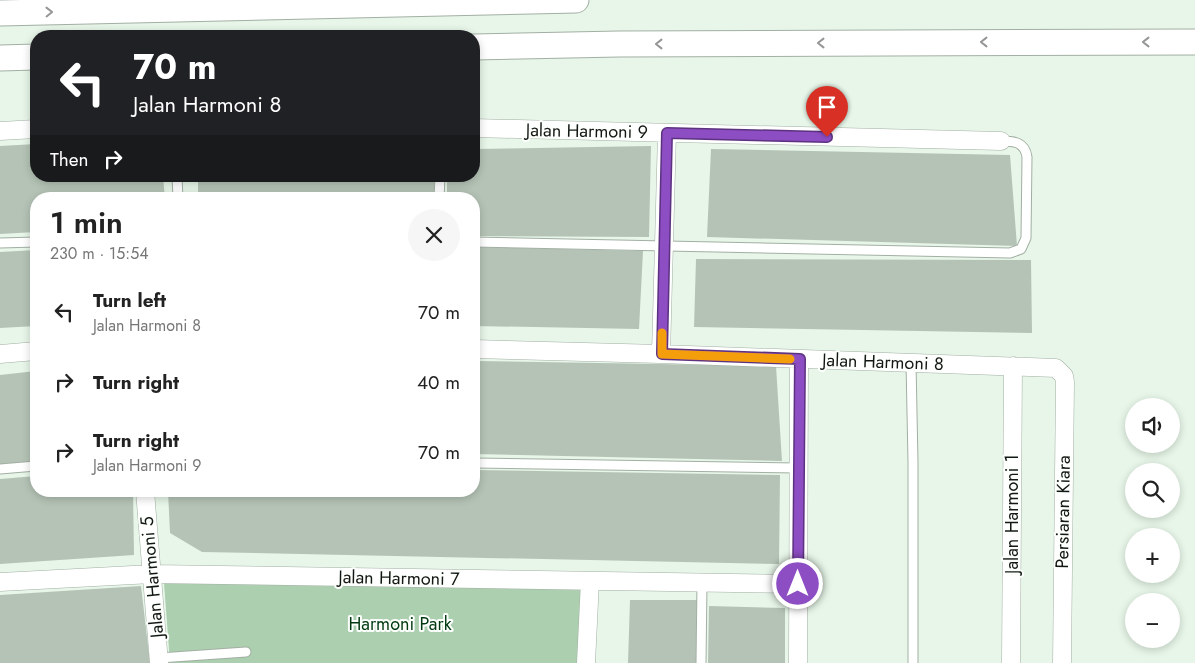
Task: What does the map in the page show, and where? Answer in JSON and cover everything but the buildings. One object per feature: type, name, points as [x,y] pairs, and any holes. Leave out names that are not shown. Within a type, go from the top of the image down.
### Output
[{"type":"main road","points":[[0,13],[576,0]]},
{"type":"main road","points":[[480,47],[619,44],[1195,42]]},
{"type":"main road","points":[[0,58],[30,57]]},
{"type":"street","name":"Jalan Harmoni 9","points":[[480,128],[1001,141]]},
{"type":"street","points":[[0,131],[30,129]]},
{"type":"street","points":[[662,354],[667,133]]},
{"type":"street","name":"Jalan Harmoni 8","points":[[480,349],[1052,367]]},
{"type":"street","points":[[0,354],[30,352]]},
{"type":"street","points":[[798,663],[800,359]]},
{"type":"street","name":"Jalan Harmoni 1","points":[[1011,663],[1013,366]]},
{"type":"street","name":"Persiaran Kiara","points":[[1052,367],[1061,371],[1065,382],[1062,663]]},
{"type":"street","name":"Jalan Harmoni 5","points":[[146,497],[159,660]]},
{"type":"street","name":"Jalan Harmoni 7","points":[[0,582],[152,574],[798,584]]},
{"type":"street","points":[[586,663],[590,580]]},
{"type":"lane","points":[[480,242],[853,251],[1016,252],[1021,249],[1026,238],[1028,157],[1027,151],[1018,143],[1001,141]]},
{"type":"lane","points":[[0,243],[30,242]]},
{"type":"lane","points":[[911,362],[914,462],[913,663]]},
{"type":"lane","points":[[480,463],[799,468]]},
{"type":"lane","points":[[0,470],[30,467]]},
{"type":"lane","points":[[701,663],[702,583]]},
{"type":"lane","points":[[159,660],[246,652]]},
{"type":"green space","name":"Harmoni Park","points":[[164,583],[594,585],[594,663],[170,663]]},
{"type":"slow traffic","points":[[662,333],[662,354],[790,359]]},
{"type":"route","points":[[798,584],[800,359],[662,354],[667,133],[827,137]]}]
